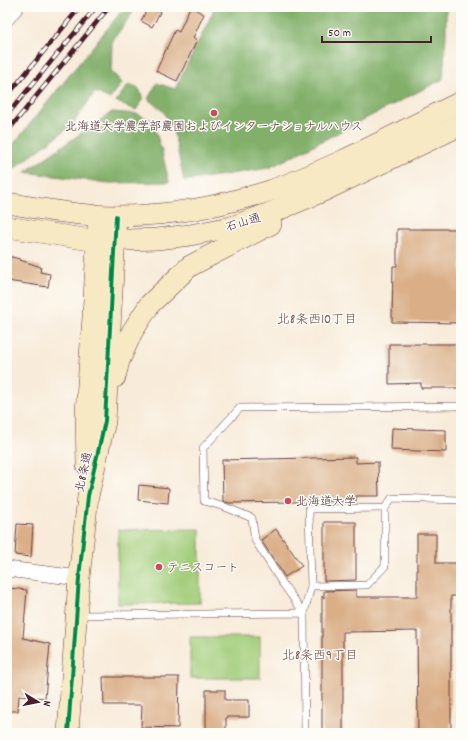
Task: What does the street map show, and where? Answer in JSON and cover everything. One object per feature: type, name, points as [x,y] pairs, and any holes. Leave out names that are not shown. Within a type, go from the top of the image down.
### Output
[{"type":"street","points":[[7,18],[16,7]]},
{"type":"street","name":"石山通","points":[[7,203],[79,214],[107,216],[154,215],[187,212],[271,191],[315,174],[461,102]]},
{"type":"street","name":"石山通","points":[[7,228],[106,241],[156,239],[190,235],[231,227],[273,212],[323,191],[461,125]]},
{"type":"street","points":[[105,421],[119,361],[132,332],[150,304],[190,266],[283,218],[323,191]]},
{"type":"street","name":"北8条通","points":[[68,733],[79,578],[88,496],[105,421],[107,216]]},
{"type":"street","name":"北8条通","points":[[88,496],[86,412],[93,317],[106,241]]},
{"type":"street","points":[[7,569],[79,578]]},
{"type":"lane","points":[[304,613],[283,584],[255,540],[252,518],[225,507],[204,501],[203,448],[240,408],[461,406]]},
{"type":"lane","points":[[311,586],[367,585],[385,566],[385,508],[392,498],[461,500]]},
{"type":"lane","points":[[305,733],[304,613],[311,586],[309,509],[385,508]]},
{"type":"lane","points":[[77,615],[304,613]]},
{"type":"green space","points":[[125,7],[137,7],[112,41],[111,71],[122,83],[110,99],[95,92],[72,125],[7,174],[7,152]]},
{"type":"green space","points":[[213,7],[269,7],[271,10],[346,10],[346,7],[446,7],[443,79],[269,168],[184,181],[175,137],[164,112],[148,99],[157,83],[175,89],[213,12]]},
{"type":"green space","points":[[129,84],[139,89],[143,99],[136,110],[116,101]]},
{"type":"green space","points":[[112,112],[138,114],[152,121],[161,148],[169,182],[108,183],[25,172]]},
{"type":"green space","name":"テニスコート","points":[[200,529],[200,603],[118,604],[118,530]]},
{"type":"green space","points":[[190,637],[260,637],[260,678],[190,678]]},
{"type":"building","points":[[148,7],[163,7],[152,27],[141,21]]},
{"type":"building","points":[[190,7],[204,14],[193,38],[197,40],[177,81],[156,71],[175,30],[179,32]]},
{"type":"building","points":[[397,229],[461,229],[461,323],[392,322],[393,266],[397,266]]},
{"type":"building","points":[[7,256],[41,267],[40,272],[50,274],[48,287],[7,281]]},
{"type":"building","points":[[389,344],[461,344],[461,388],[421,388],[421,383],[389,384]]},
{"type":"building","points":[[392,428],[446,430],[446,452],[391,450]]},
{"type":"building","points":[[356,457],[356,463],[378,462],[379,496],[356,496],[356,501],[229,503],[223,501],[222,460]]},
{"type":"building","points":[[139,485],[169,488],[168,503],[138,500]]},
{"type":"building","points":[[324,522],[356,522],[356,580],[324,581]]},
{"type":"building","points":[[17,524],[33,525],[31,557],[15,555]]},
{"type":"building","points":[[276,529],[302,566],[285,577],[261,540]]},
{"type":"building","points":[[417,534],[436,534],[436,563],[461,563],[461,596],[451,596],[451,733],[418,733],[417,631],[343,632],[343,733],[322,733],[322,596],[324,598],[324,591],[356,590],[356,597],[417,597]]},
{"type":"building","points":[[9,588],[27,590],[23,638],[50,644],[45,698],[19,696],[18,711],[7,711],[7,622]]},
{"type":"building","points":[[103,677],[179,677],[178,728],[141,727],[142,705],[104,705]]},
{"type":"building","points":[[206,690],[225,690],[225,700],[249,700],[249,717],[226,717],[226,733],[206,733]]},
{"type":"railway","points":[[7,96],[80,7]]},
{"type":"railway","points":[[7,115],[96,7]]},
{"type":"railway","points":[[7,132],[109,7]]},
{"type":"cycle path","points":[[68,733],[79,578],[88,496],[105,421],[116,216]]},
{"type":"place","name":"北海道大学農学部農園およびインターナショナルハウス","points":[[214,113]]},
{"type":"place","name":"北海道大学","points":[[288,501]]},
{"type":"place","name":"テニスコート","points":[[159,567]]},
{"type":"district","name":"北8条西10丁目","points":[[317,318]]},
{"type":"district","name":"北8条西9丁目","points":[[320,654]]}]
